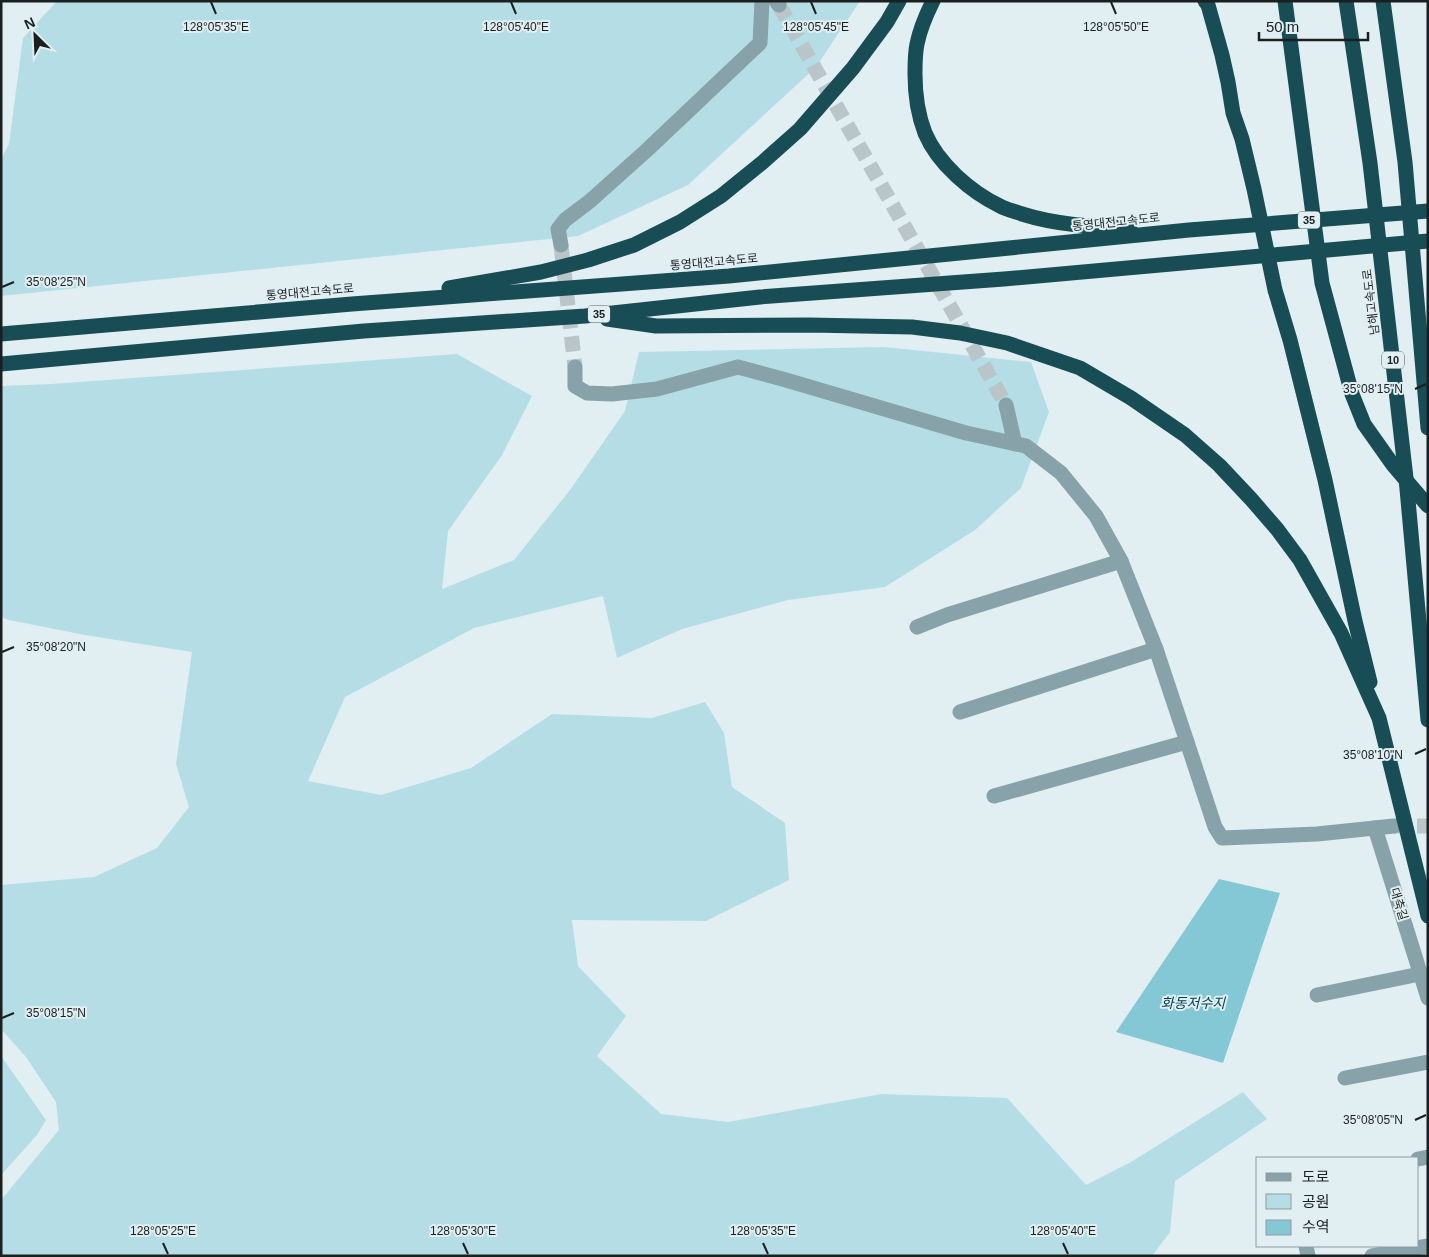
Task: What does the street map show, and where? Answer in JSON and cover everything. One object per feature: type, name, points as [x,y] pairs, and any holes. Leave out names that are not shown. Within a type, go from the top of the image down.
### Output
[{"type":"highway","points":[[352,304],[541,272],[634,245],[680,222],[721,196],[800,129],[853,68],[888,22],[899,1]]},
{"type":"highway","points":[[933,1],[916,45],[915,90],[925,133],[936,152],[962,181],[982,196],[1002,207],[1041,220],[1072,225],[1116,228],[1189,230]]},
{"type":"highway","points":[[1205,1],[1208,5],[1222,55],[1233,113],[1242,139],[1254,189],[1275,290],[1290,340],[1323,471],[1355,620],[1428,916]]},
{"type":"highway","points":[[1285,1],[1322,283],[1352,394],[1364,424],[1393,465],[1428,506]]},
{"type":"highway","name":"남해고속도로","points":[[1346,1],[1370,163],[1406,478],[1428,720]]},
{"type":"highway","name":"10","points":[[1383,1],[1405,162],[1428,428]]},
{"type":"highway","name":"통영대전고속도로","points":[[1,334],[352,304],[729,276],[1189,230],[1428,211]]},
{"type":"highway","name":"35","points":[[1,364],[364,331],[585,316],[760,297],[1004,279],[1428,241]]},
{"type":"highway","points":[[585,316],[656,326],[809,325],[912,327],[960,333],[1007,343],[1080,368],[1131,398],[1185,434],[1252,499],[1300,560],[1341,633],[1379,718]]},
{"type":"street","points":[[561,246],[558,229],[565,220],[590,201],[647,150],[760,43],[762,1]]},
{"type":"street","points":[[574,367],[575,386],[587,393],[612,394],[658,390],[738,368],[786,380],[966,433],[1026,446],[1061,474],[1096,516],[1121,561],[1156,649],[1215,827],[1222,838],[1317,834],[1394,826]]},
{"type":"street","points":[[1006,405],[1015,444]]},
{"type":"street","points":[[917,627],[947,615],[1121,561]]},
{"type":"street","points":[[960,712],[1156,649]]},
{"type":"street","points":[[994,796],[1187,742]]},
{"type":"street","name":"대축길","points":[[1375,828],[1428,998]]},
{"type":"street","points":[[1317,995],[1420,974]]},
{"type":"street","points":[[1345,1078],[1428,1062]]},
{"type":"street","points":[[1372,1256],[1428,1246]]},
{"type":"green space","points":[[57,1],[860,1],[816,67],[688,185],[578,236],[1,296],[1,159],[9,144],[23,38]]},
{"type":"green space","points":[[884,347],[1031,362],[1049,412],[1021,488],[975,530],[885,587],[788,600],[682,629],[617,658],[603,596],[474,628],[345,697],[308,781],[381,795],[471,768],[552,714],[652,718],[705,702],[724,733],[732,787],[785,823],[789,880],[706,921],[572,920],[578,966],[626,1016],[597,1056],[661,1114],[728,1122],[881,1094],[1007,1098],[1086,1185],[1131,1162],[1243,1092],[1267,1119],[1175,1181],[1170,1232],[1152,1256],[1,1256],[1,1200],[59,1130],[56,1102],[26,1057],[1,1029],[1,885],[94,877],[157,848],[189,807],[176,764],[192,652],[85,635],[1,617],[1,386],[52,384],[457,354],[532,396],[502,455],[448,531],[442,589],[514,560],[570,490],[625,411],[639,352]]},
{"type":"green space","points":[[1,1056],[46,1120],[37,1135],[1,1175]]},
{"type":"water","name":"화동저수지","points":[[1219,879],[1280,893],[1223,1063],[1116,1032]]},
{"type":"tunnel","points":[[779,5],[1006,405]]},
{"type":"tunnel","points":[[561,245],[575,367]]},
{"type":"tunnel","points":[[1394,826],[1428,826]]}]
